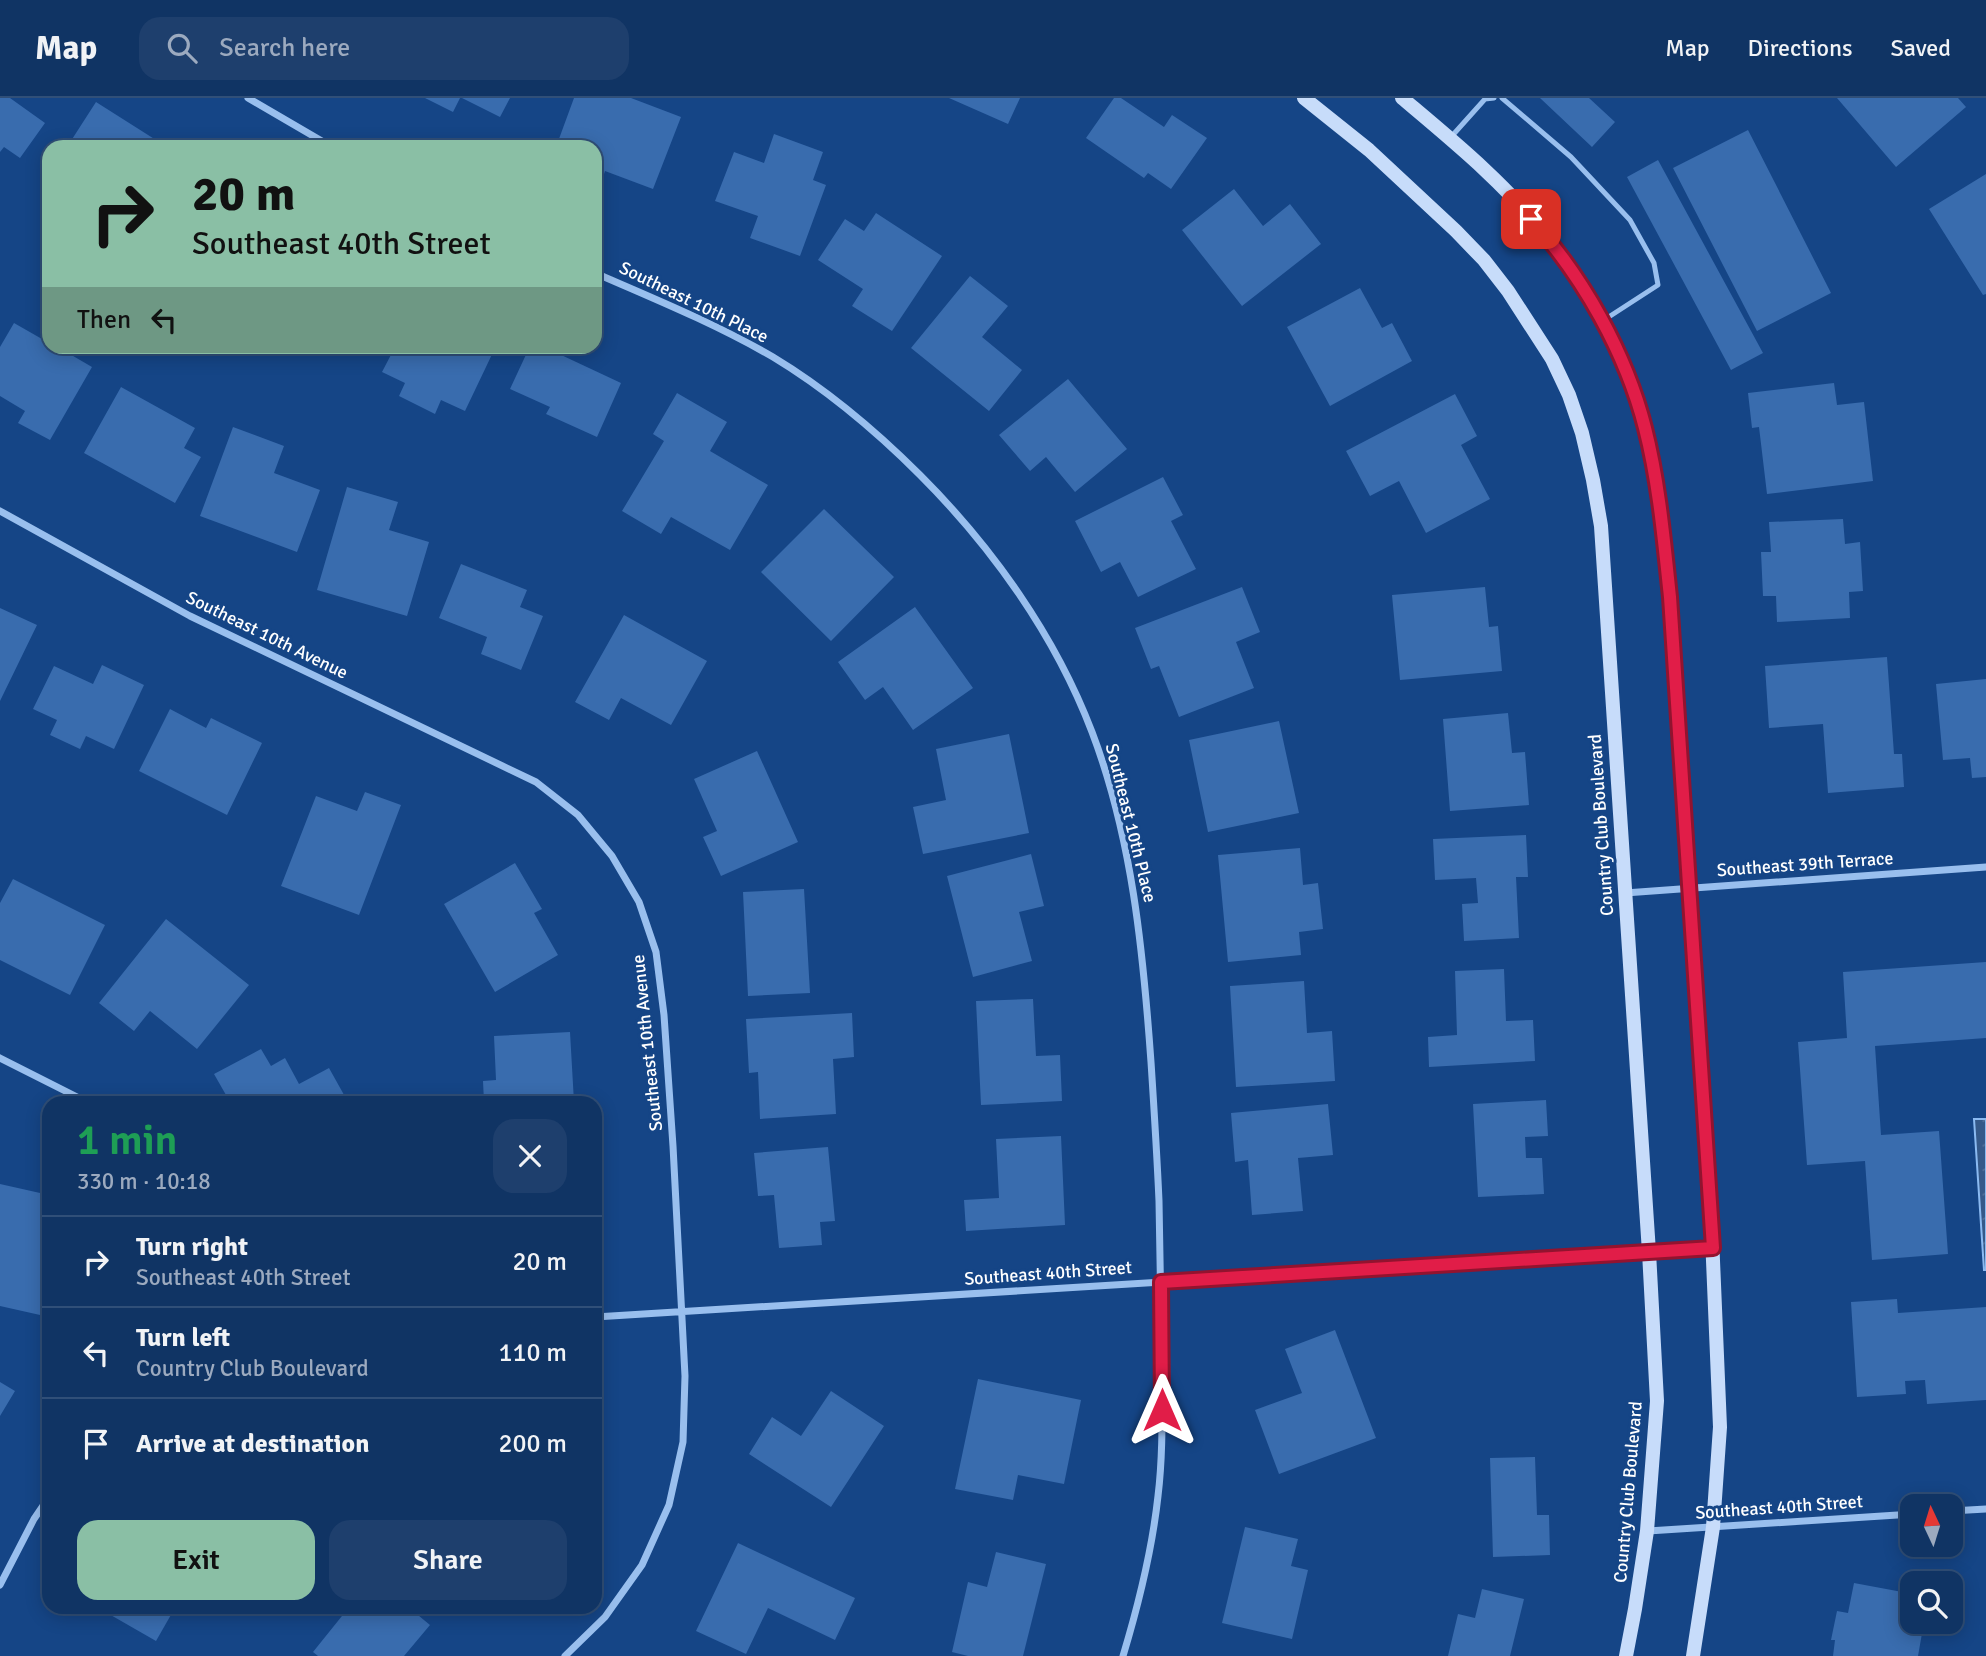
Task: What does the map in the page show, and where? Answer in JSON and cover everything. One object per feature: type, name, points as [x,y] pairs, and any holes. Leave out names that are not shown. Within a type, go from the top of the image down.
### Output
[{"type":"main road","name":"Country Club Boulevard","points":[[1304,98],[1369,150],[1484,260],[1508,291],[1552,359],[1569,395],[1582,433],[1593,480],[1601,526],[1657,1401],[1647,1531],[1626,1656]]},
{"type":"main road","points":[[1402,98],[1450,138],[1516,200],[1578,279],[1632,385],[1645,429],[1661,513],[1670,597],[1713,1248],[1720,1427],[1713,1527],[1693,1656]]},
{"type":"street","points":[[248,98],[320,140]]},
{"type":"street","name":"Southeast 10th Place","points":[[602,276],[691,315],[775,359],[820,389],[892,447],[973,532],[1019,594],[1059,661],[1092,731],[1111,789],[1137,907],[1144,967],[1158,1174],[1162,1436],[1159,1492],[1144,1582],[1123,1656]]},
{"type":"street","name":"Southeast 10th Avenue","points":[[0,511],[190,615],[536,782],[578,815],[612,856],[639,902],[656,952],[664,1015],[674,1146],[685,1376],[683,1442],[669,1505],[642,1565],[605,1618],[565,1656]]},
{"type":"street","name":"Southeast 39th Terrace","points":[[1625,893],[1986,867]]},
{"type":"street","points":[[0,1058],[74,1096]]},
{"type":"street","name":"Southeast 40th Street","points":[[602,1317],[1713,1248]]},
{"type":"street","points":[[0,1586],[42,1508]]},
{"type":"street","points":[[1964,1510],[1986,1509]]},
{"type":"street","name":"Southeast 40th Street","points":[[1647,1531],[1900,1515]]},
{"type":"lane","points":[[1450,138],[1485,99],[1494,98]]},
{"type":"lane","points":[[1502,98],[1571,158],[1630,220],[1654,263],[1658,285],[1602,322]]},
{"type":"water","points":[[1974,1119],[1986,1119],[1986,1270],[1984,1270]]},
{"type":"building","points":[[0,98],[10,98],[45,123],[20,158],[4,147],[0,152]]},
{"type":"building","points":[[425,98],[460,98],[453,112]]},
{"type":"building","points":[[462,98],[510,98],[500,117]]},
{"type":"building","points":[[574,98],[631,98],[681,117],[653,189],[605,171],[602,180],[602,140],[559,140]]},
{"type":"building","points":[[949,98],[1020,98],[1008,124]]},
{"type":"building","points":[[1114,98],[1121,98],[1164,127],[1172,115],[1207,138],[1171,189],[1148,173],[1144,178],[1086,138]]},
{"type":"building","points":[[1540,98],[1589,98],[1615,122],[1592,147]]},
{"type":"building","points":[[1837,98],[1958,98],[1966,107],[1896,167]]},
{"type":"building","points":[[96,102],[156,140],[72,140]]},
{"type":"building","points":[[1748,130],[1831,293],[1757,331],[1673,168]]},
{"type":"building","points":[[774,134],[823,152],[813,180],[826,185],[800,256],[750,238],[758,216],[715,201],[734,152],[764,163]]},
{"type":"building","points":[[1658,160],[1763,353],[1731,370],[1627,177]]},
{"type":"building","points":[[1986,174],[1986,294],[1983,295],[1929,209]]},
{"type":"building","points":[[1234,189],[1263,226],[1290,204],[1321,244],[1242,306],[1182,230]]},
{"type":"building","points":[[876,213],[942,256],[892,331],[852,306],[863,289],[818,260],[845,219],[864,231]]},
{"type":"building","points":[[970,276],[1008,306],[982,337],[1022,370],[989,411],[911,348]]},
{"type":"building","points":[[1360,288],[1382,328],[1392,323],[1412,361],[1330,406],[1287,327]]},
{"type":"building","points":[[14,323],[42,339],[42,354],[70,354],[92,367],[50,440],[18,423],[25,411],[0,396],[0,347]]},
{"type":"building","points":[[391,354],[492,354],[465,411],[441,400],[435,414],[399,396],[405,383],[382,372]]},
{"type":"building","points":[[526,354],[559,354],[621,383],[597,437],[546,414],[550,407],[510,389]]},
{"type":"building","points":[[1068,379],[1127,449],[1075,492],[1046,457],[1030,471],[999,435]]},
{"type":"building","points":[[1834,383],[1837,405],[1864,402],[1873,481],[1767,494],[1759,427],[1752,428],[1748,393]]},
{"type":"building","points":[[121,387],[195,428],[184,448],[201,457],[175,503],[84,453]]},
{"type":"building","points":[[677,393],[727,422],[710,451],[768,485],[730,550],[671,517],[661,534],[622,511],[664,441],[653,434]]},
{"type":"building","points":[[1455,394],[1477,436],[1461,445],[1490,499],[1426,533],[1399,481],[1370,496],[1346,451]]},
{"type":"building","points":[[233,427],[284,446],[274,473],[320,490],[297,552],[200,516]]},
{"type":"building","points":[[1163,477],[1183,515],[1171,521],[1196,569],[1138,597],[1120,562],[1101,572],[1075,521]]},
{"type":"building","points":[[347,487],[398,502],[389,530],[429,542],[407,616],[317,590]]},
{"type":"building","points":[[824,509],[894,577],[831,641],[761,572]]},
{"type":"building","points":[[1843,519],[1845,544],[1860,542],[1863,591],[1849,592],[1850,618],[1777,622],[1776,596],[1763,596],[1761,552],[1771,552],[1769,522]]},
{"type":"building","points":[[461,564],[527,590],[520,607],[543,616],[521,670],[481,654],[487,637],[439,618]]},
{"type":"building","points":[[1242,587],[1260,632],[1236,642],[1254,688],[1179,717],[1159,666],[1151,669],[1135,628]]},
{"type":"building","points":[[1485,587],[1489,627],[1498,626],[1502,671],[1400,680],[1392,595]]},
{"type":"building","points":[[915,607],[973,688],[913,730],[883,687],[865,700],[838,662]]},
{"type":"building","points":[[0,608],[37,625],[0,701]]},
{"type":"building","points":[[624,615],[707,661],[671,725],[621,698],[609,720],[575,702]]},
{"type":"building","points":[[1887,657],[1894,754],[1902,754],[1904,787],[1828,793],[1823,724],[1769,728],[1765,666]]},
{"type":"building","points":[[102,665],[144,685],[114,749],[86,736],[80,749],[50,735],[57,720],[33,709],[54,666],[93,684]]},
{"type":"building","points":[[1986,679],[1986,777],[1972,778],[1970,758],[1943,760],[1936,684]]},
{"type":"building","points":[[170,709],[206,728],[211,718],[262,743],[227,815],[139,771]]},
{"type":"building","points":[[1508,713],[1512,753],[1525,752],[1529,805],[1450,811],[1443,719]]},
{"type":"building","points":[[1279,721],[1299,813],[1208,832],[1189,740]]},
{"type":"building","points":[[1009,734],[1029,833],[923,854],[913,807],[946,800],[936,749]]},
{"type":"building","points":[[757,751],[798,842],[721,876],[703,837],[717,831],[694,779]]},
{"type":"building","points":[[365,792],[401,805],[359,915],[281,886],[316,796],[357,811]]},
{"type":"building","points":[[1526,835],[1528,877],[1516,877],[1519,938],[1464,941],[1462,904],[1478,903],[1476,878],[1435,880],[1433,839]]},
{"type":"building","points":[[1300,848],[1303,885],[1318,883],[1323,929],[1299,932],[1301,955],[1228,962],[1218,855]]},
{"type":"building","points":[[1031,854],[1044,906],[1019,912],[1032,961],[973,977],[947,876]]},
{"type":"building","points":[[515,863],[542,909],[534,913],[558,955],[495,992],[444,904]]},
{"type":"building","points":[[13,879],[105,925],[70,995],[0,960],[0,903]]},
{"type":"building","points":[[804,889],[810,993],[748,996],[743,892]]},
{"type":"building","points":[[166,919],[249,985],[197,1049],[150,1011],[134,1031],[99,1003]]},
{"type":"building","points":[[1986,962],[1986,1038],[1875,1046],[1881,1135],[1939,1131],[1948,1254],[1872,1260],[1865,1161],[1807,1165],[1798,1042],[1847,1038],[1843,972]]},
{"type":"building","points":[[1504,969],[1506,1021],[1533,1020],[1535,1061],[1429,1067],[1428,1037],[1457,1035],[1455,971]]},
{"type":"building","points":[[1304,981],[1307,1033],[1332,1031],[1335,1081],[1236,1087],[1230,986]]},
{"type":"building","points":[[1033,999],[1036,1056],[1060,1055],[1062,1101],[981,1105],[976,1001]]},
{"type":"building","points":[[852,1013],[854,1057],[833,1059],[836,1114],[760,1119],[758,1072],[749,1073],[746,1019]]},
{"type":"building","points":[[570,1032],[574,1096],[484,1096],[483,1081],[496,1080],[494,1036]]},
{"type":"building","points":[[261,1049],[271,1066],[285,1058],[299,1084],[329,1068],[345,1096],[227,1096],[214,1074]]},
{"type":"building","points":[[1546,1100],[1548,1136],[1525,1137],[1526,1158],[1542,1158],[1544,1194],[1478,1197],[1473,1104]]},
{"type":"building","points":[[1328,1104],[1333,1155],[1298,1158],[1303,1211],[1252,1215],[1248,1160],[1235,1162],[1231,1113]]},
{"type":"building","points":[[1061,1136],[1065,1225],[966,1231],[964,1200],[999,1198],[996,1139]]},
{"type":"building","points":[[828,1147],[835,1221],[820,1222],[822,1245],[779,1248],[774,1195],[758,1196],[754,1153]]},
{"type":"building","points":[[0,1184],[42,1193],[42,1315],[0,1306]]},
{"type":"building","points":[[1897,1299],[1898,1313],[1986,1307],[1986,1400],[1927,1404],[1925,1380],[1905,1381],[1906,1394],[1857,1397],[1851,1302]]},
{"type":"building","points":[[1335,1330],[1376,1438],[1279,1474],[1255,1410],[1302,1393],[1285,1349]]},
{"type":"building","points":[[978,1379],[1081,1400],[1064,1484],[1018,1475],[1013,1500],[955,1489]]},
{"type":"building","points":[[0,1382],[15,1391],[0,1416]]},
{"type":"building","points":[[831,1391],[884,1426],[831,1507],[749,1454],[772,1417],[801,1436]]},
{"type":"building","points":[[1535,1457],[1537,1515],[1549,1515],[1550,1555],[1493,1557],[1490,1458]]},
{"type":"building","points":[[1245,1527],[1298,1539],[1291,1566],[1308,1570],[1292,1639],[1222,1623]]},
{"type":"building","points":[[738,1543],[855,1598],[835,1640],[768,1608],[746,1654],[696,1631]]},
{"type":"building","points":[[996,1552],[1046,1564],[1023,1656],[968,1656],[952,1652],[968,1582],[987,1587]]},
{"type":"building","points":[[1854,1583],[1900,1592],[1900,1634],[1922,1634],[1918,1656],[1833,1656],[1835,1640],[1831,1640],[1837,1611],[1848,1613]]},
{"type":"building","points":[[1482,1589],[1524,1599],[1510,1656],[1448,1656],[1458,1614],[1475,1618]]},
{"type":"building","points":[[109,1614],[171,1614],[156,1641]]},
{"type":"building","points":[[344,1614],[417,1614],[430,1625],[404,1656],[318,1656],[313,1652]]},
{"type":"route","points":[[1162,1410],[1161,1282],[1713,1248],[1670,597],[1661,513],[1645,429],[1632,385],[1617,350],[1578,279],[1531,219]]}]
